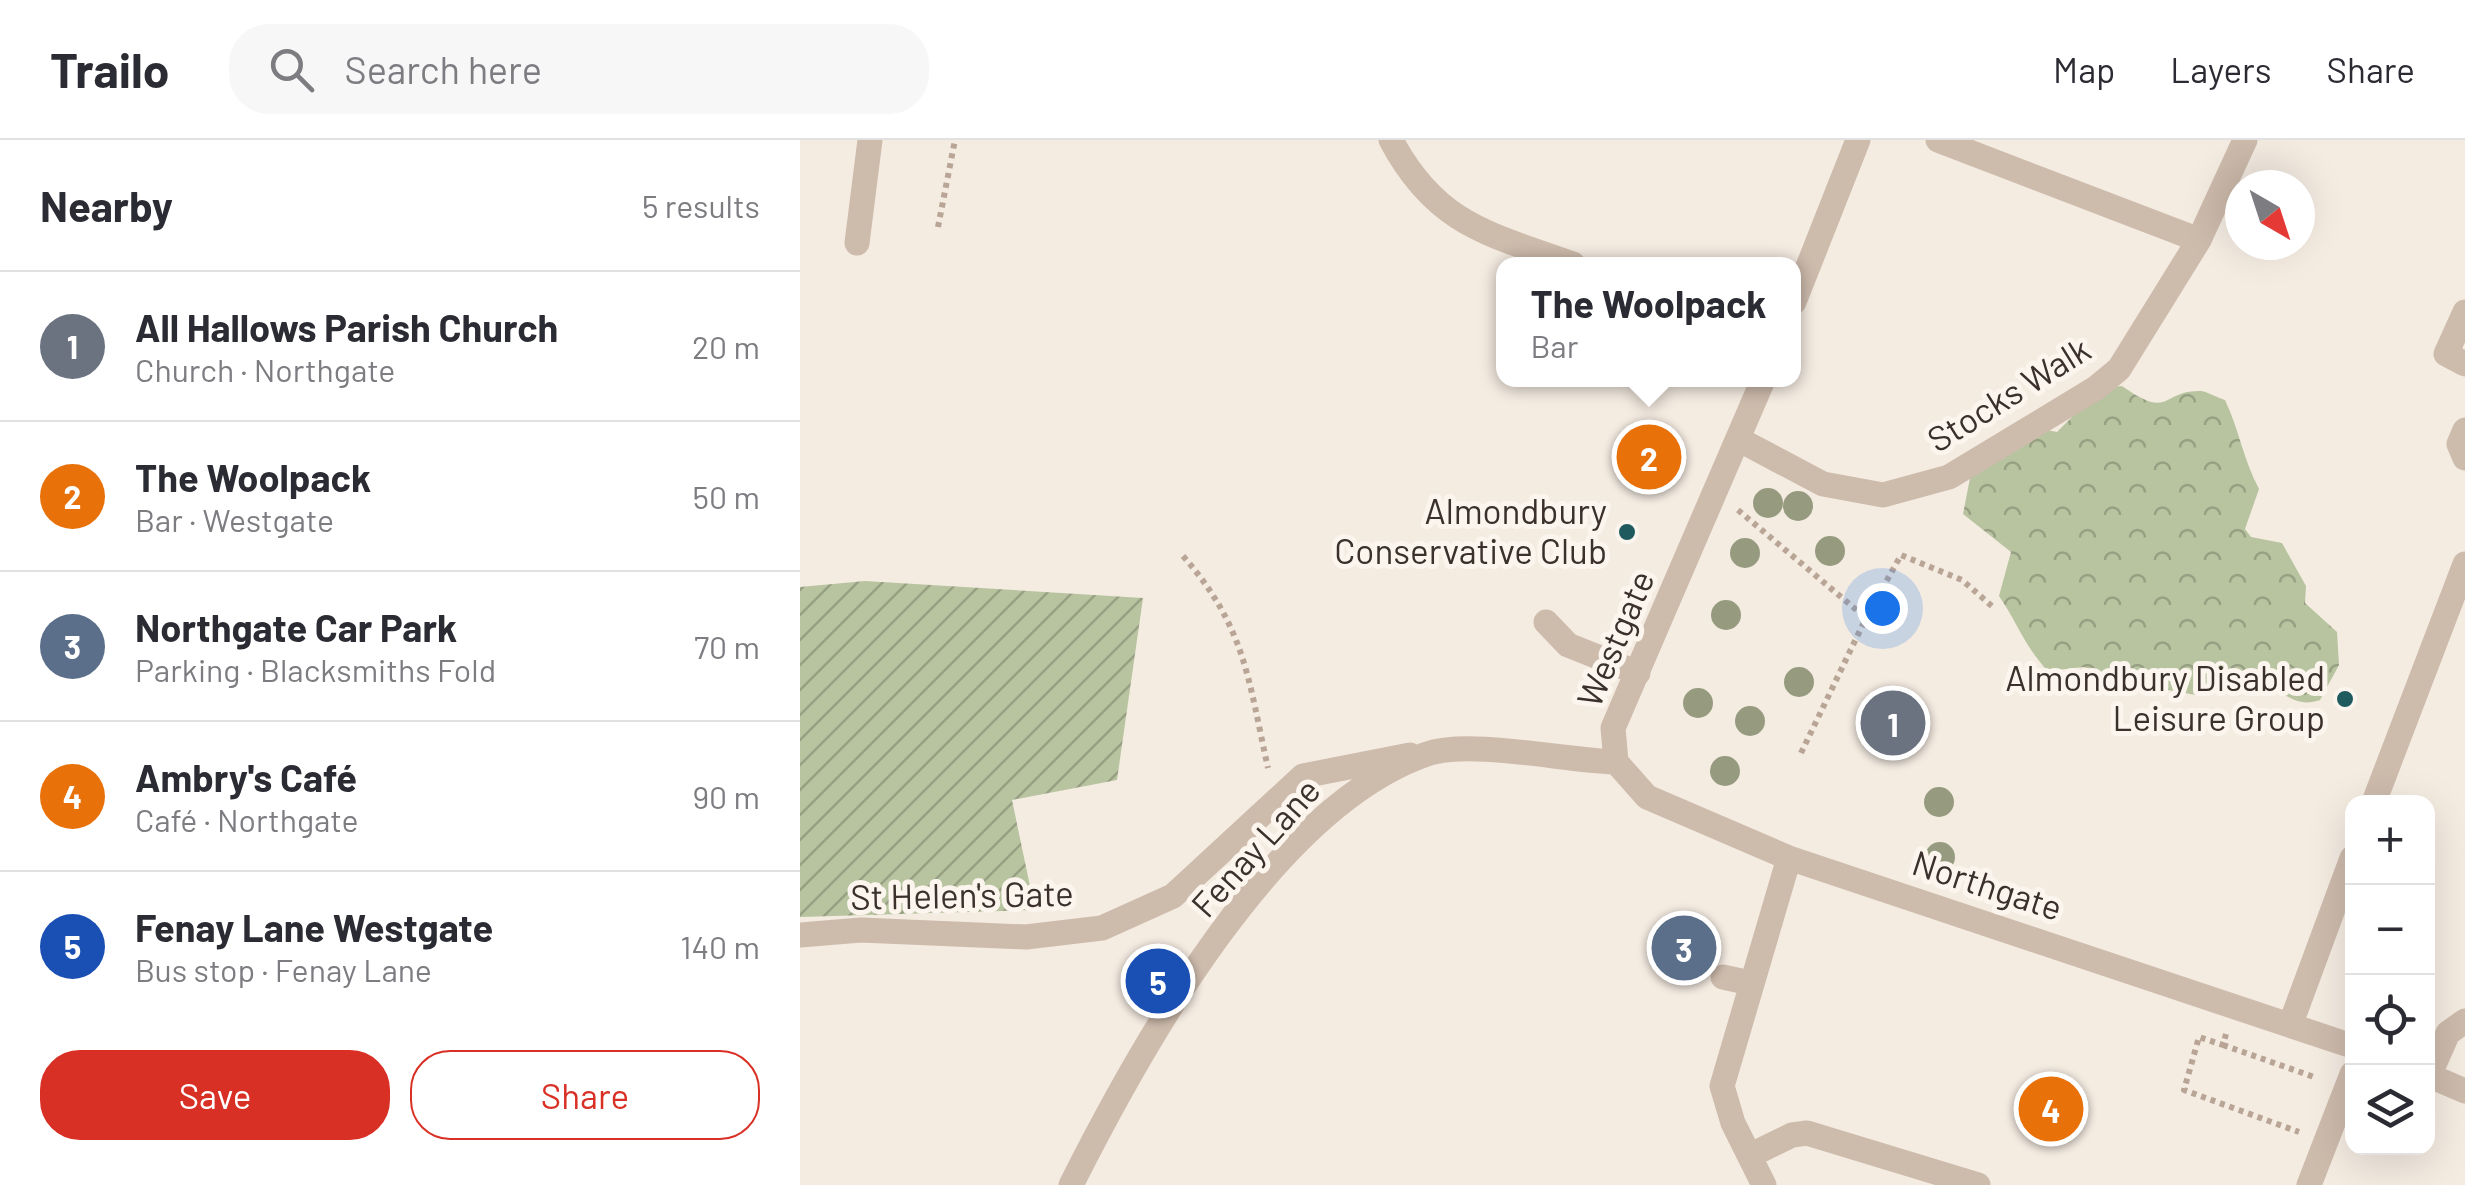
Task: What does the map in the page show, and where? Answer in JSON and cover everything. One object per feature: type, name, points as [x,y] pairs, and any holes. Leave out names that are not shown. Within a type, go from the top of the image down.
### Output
[{"type":"street","points":[[857,243],[870,140]]},
{"type":"street","points":[[1391,140],[1437,204],[1471,228],[1553,257]]},
{"type":"street","points":[[1801,284],[1858,140]]},
{"type":"street","points":[[1938,140],[2199,240]]},
{"type":"street","name":"Stocks Walk","points":[[1738,439],[1823,484],[1883,494],[1950,477],[2096,388],[2119,369],[2199,240],[2246,140]]},
{"type":"street","points":[[2465,312],[2446,354],[2465,364]]},
{"type":"street","name":"Westgate","points":[[1616,762],[1613,728],[1760,387]]},
{"type":"street","points":[[2465,430],[2459,444],[2465,458]]},
{"type":"street","points":[[2377,795],[2465,564]]},
{"type":"street","points":[[1546,622],[1568,646],[1638,673]]},
{"type":"street","name":"Fenay Lane","points":[[1071,1185],[1170,1008],[1240,909],[1306,835],[1356,790],[1430,752],[1513,751],[1616,762]]},
{"type":"street","name":"St Helen's Gate","points":[[800,935],[861,930],[1026,937],[1102,928],[1173,896],[1302,776],[1430,752]]},
{"type":"street","name":"Northgate","points":[[1616,762],[1647,797],[1790,858],[2345,1043]]},
{"type":"street","points":[[1764,1185],[1732,1124],[1722,1086],[1790,858]]},
{"type":"street","points":[[2290,1022],[2345,877]]},
{"type":"street","points":[[1723,977],[1750,984]]},
{"type":"street","points":[[2433,1065],[2448,1034],[2465,1021]]},
{"type":"street","points":[[2435,1078],[2465,1091]]},
{"type":"street","points":[[2309,1185],[2345,1092]]},
{"type":"street","points":[[1751,1155],[1792,1135],[1807,1134],[1964,1183]]},
{"type":"path","points":[[938,227],[955,140]]},
{"type":"path","points":[[1715,498],[1745,513],[1866,618]]},
{"type":"path","points":[[1802,754],[1866,618],[1902,555],[1962,580],[1993,607]]},
{"type":"path","points":[[1183,556],[1210,587],[1238,635],[1275,799]]},
{"type":"path","points":[[2223,1045],[2320,1080]]},
{"type":"path","points":[[2195,1054],[2184,1090],[2326,1142]]},
{"type":"green space","points":[[2122,386],[2158,403],[2201,391],[2225,400],[2259,489],[2245,529],[2251,537],[2282,543],[2306,586],[2305,603],[2337,632],[2339,665],[2320,700],[2303,702],[2261,684],[2196,695],[2112,680],[2084,667],[2048,671],[2028,644],[1999,596],[2011,552],[1963,514],[1972,468],[2032,427],[2057,432],[2101,388]]},
{"type":"green space","points":[[865,581],[1143,598],[1117,780],[1012,800],[1035,910],[800,917],[800,587]]},
{"type":"place","name":"The Woolpack","points":[[1649,457]]},
{"type":"place","name":"Almondbury Conservative Club","points":[[1627,532]]},
{"type":"place","name":"Almondbury Disabled Leisure Group","points":[[2345,699]]},
{"type":"place","name":"All Hallows Parish Church","points":[[1893,723]]},
{"type":"place","name":"Northgate Car Park","points":[[1684,948]]},
{"type":"place","name":"Fenay Lane Westgate","points":[[1158,981]]},
{"type":"place","name":"Ambry's Café","points":[[2051,1109]]}]
